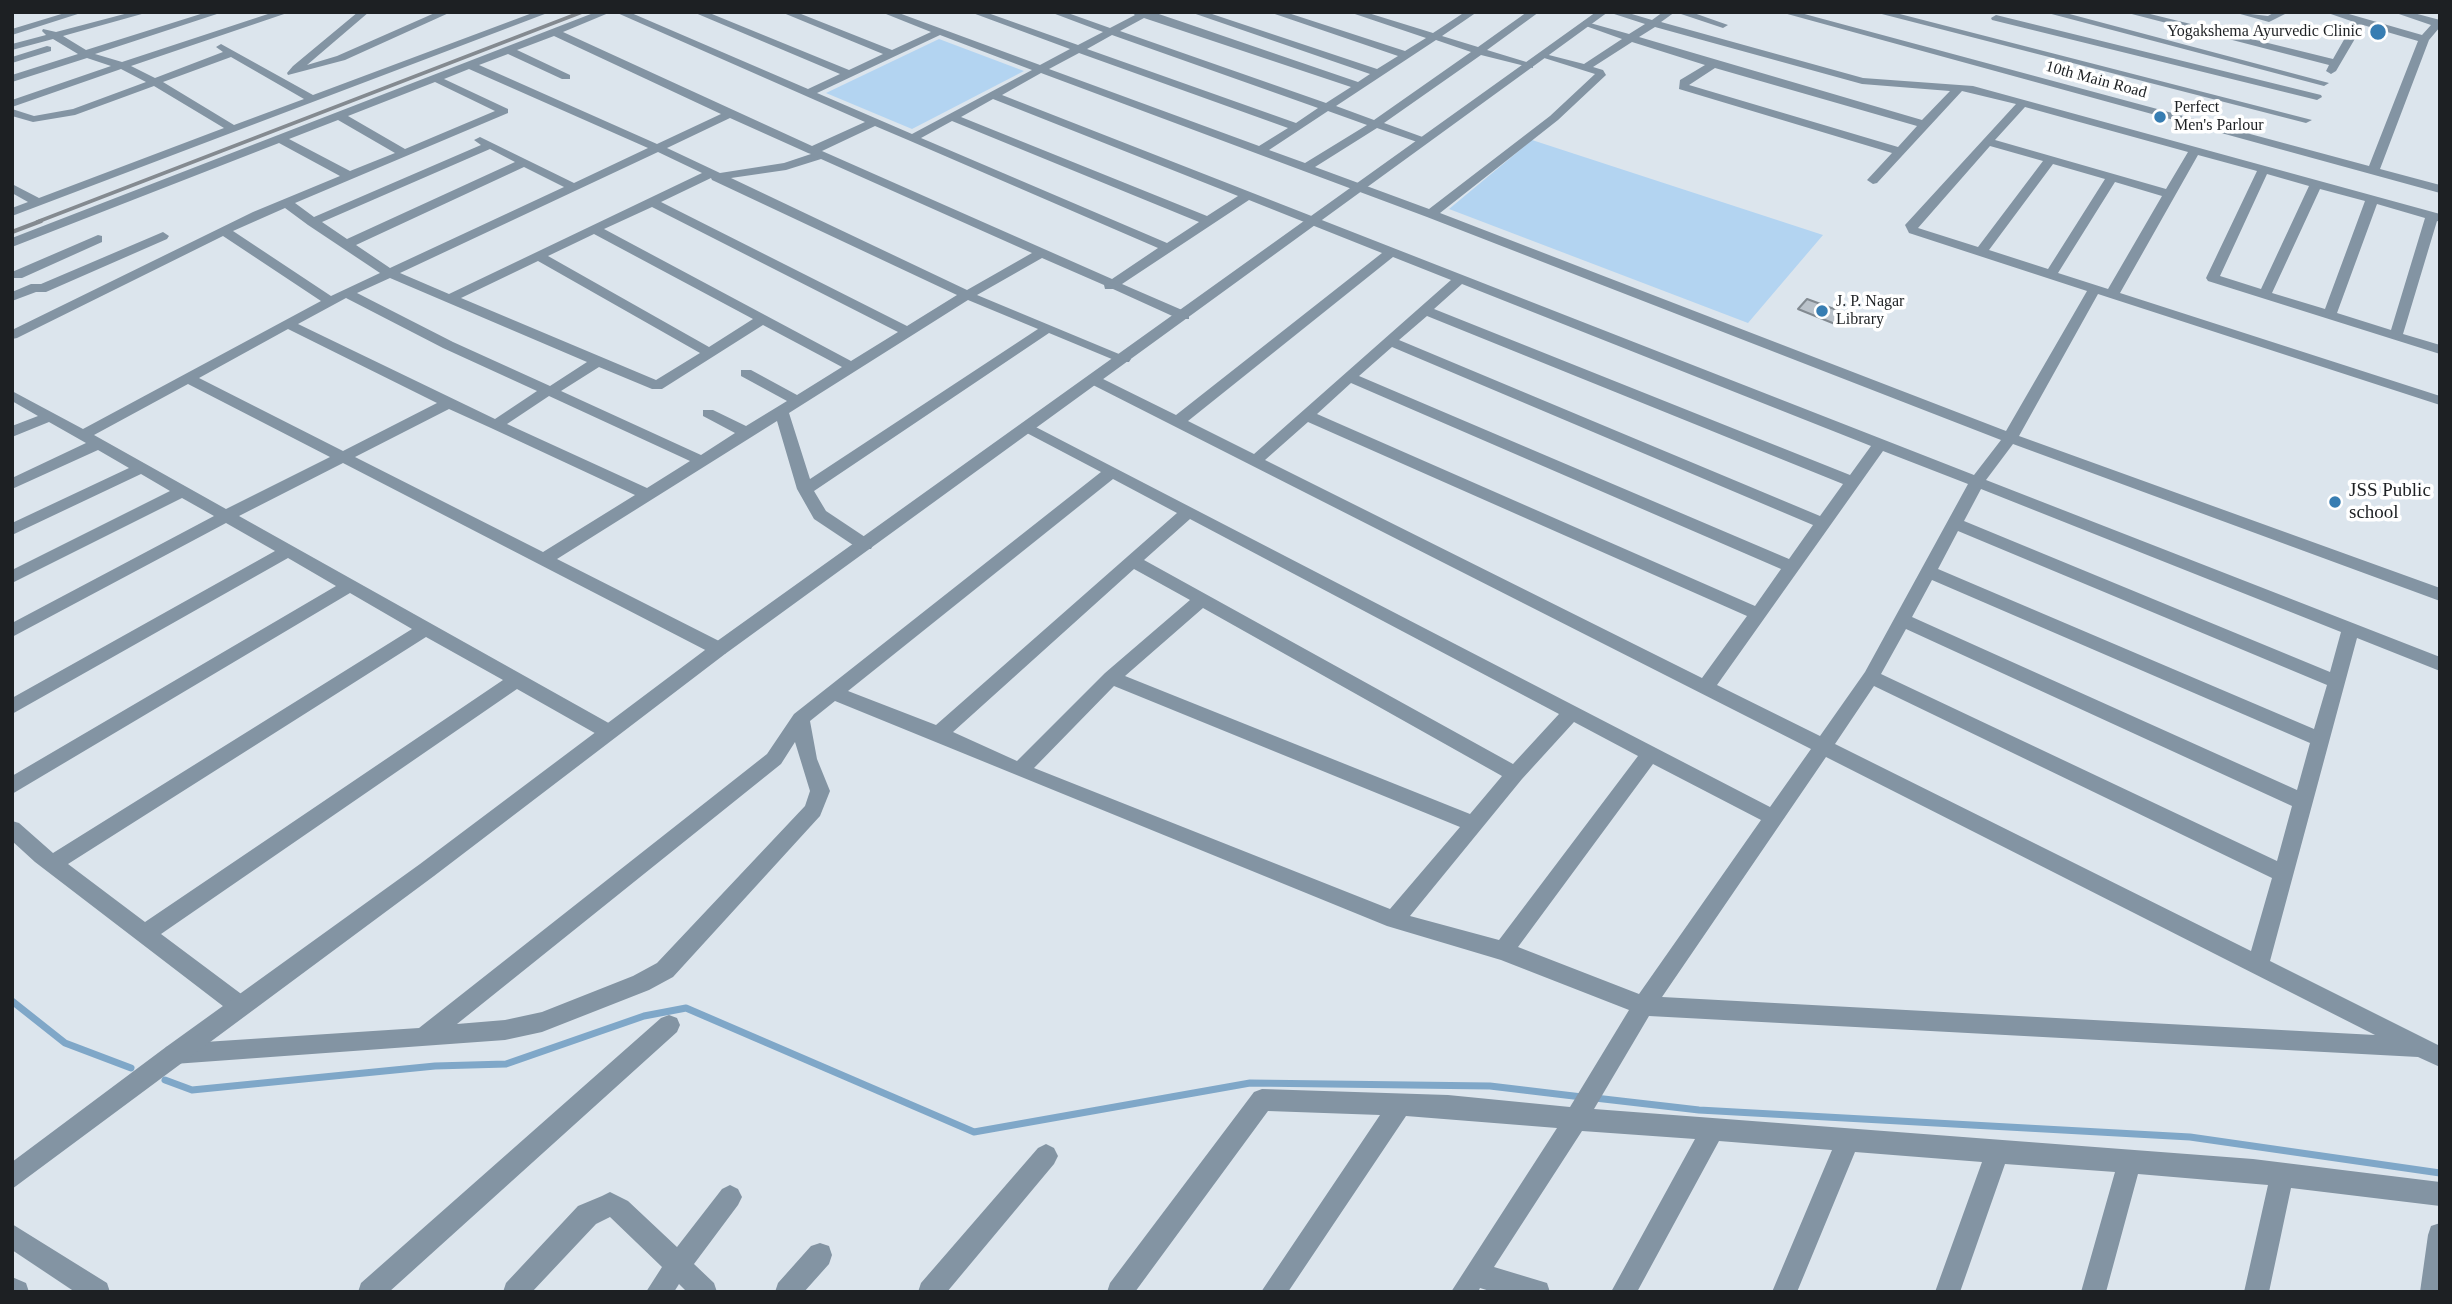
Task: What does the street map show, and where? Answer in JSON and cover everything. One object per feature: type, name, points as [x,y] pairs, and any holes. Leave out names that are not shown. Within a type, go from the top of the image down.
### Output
[{"type":"street","points":[[12,32],[79,12]]},
{"type":"street","points":[[12,47],[52,34],[144,12]]},
{"type":"street","points":[[12,79],[218,12]]},
{"type":"street","points":[[12,103],[203,37],[285,12]]},
{"type":"street","points":[[292,73],[364,12]]},
{"type":"street","points":[[275,79],[341,58],[446,12]]},
{"type":"street","points":[[12,212],[545,12]]},
{"type":"street","points":[[584,12],[605,13]]},
{"type":"street","points":[[620,12],[1168,248]]},
{"type":"street","points":[[698,12],[849,74]]},
{"type":"street","points":[[786,12],[893,54]]},
{"type":"street","points":[[886,12],[1039,71],[1431,214],[2010,438],[2440,595]]},
{"type":"street","points":[[975,12],[1297,127]]},
{"type":"street","points":[[1055,12],[1424,141]]},
{"type":"street","points":[[1195,12],[1377,73]]},
{"type":"street","points":[[1274,12],[1406,55]]},
{"type":"street","points":[[1354,12],[1529,66]]},
{"type":"street","points":[[1390,23],[1408,12]]},
{"type":"street","points":[[1260,151],[1472,12]]},
{"type":"street","points":[[1305,168],[1376,124],[1534,12]]},
{"type":"street","points":[[12,1177],[174,1054],[427,870],[607,731],[1603,12]]},
{"type":"street","points":[[1613,12],[1711,42],[1862,82],[1962,75]]},
{"type":"street","points":[[1586,67],[1629,36],[1670,12]]},
{"type":"street","points":[[1681,12],[1723,25]]},
{"type":"street","name":"10th Main Road","points":[[1785,12],[1827,24],[1962,75],[2299,134],[2373,171],[2440,189]]},
{"type":"street","points":[[1827,24],[1839,12]]},
{"type":"street","points":[[1879,12],[2299,134],[2334,62],[2360,21]]},
{"type":"street","points":[[2049,12],[2324,83]]},
{"type":"street","points":[[2129,12],[2334,62]]},
{"type":"street","points":[[2238,12],[2269,19],[2284,12]]},
{"type":"street","points":[[2330,12],[2424,39]]},
{"type":"street","points":[[2373,171],[2424,39],[2439,24],[2398,12]]},
{"type":"street","points":[[12,243],[605,13]]},
{"type":"street","points":[[912,138],[1079,50],[1142,13],[1357,85]]},
{"type":"street","points":[[1996,18],[2317,97]]},
{"type":"street","points":[[1587,23],[1713,64],[1926,125]]},
{"type":"street","points":[[2151,57],[2175,23]]},
{"type":"street","points":[[555,32],[1039,254],[1184,316]]},
{"type":"street","points":[[808,93],[937,33]]},
{"type":"street","points":[[52,34],[70,42],[85,54],[121,65],[153,81],[233,129]]},
{"type":"street","points":[[203,37],[312,99]]},
{"type":"street","points":[[12,60],[70,42]]},
{"type":"street","points":[[508,50],[566,77]]},
{"type":"street","points":[[12,112],[33,119],[75,112],[231,52]]},
{"type":"street","points":[[1431,214],[1553,118],[1601,75],[1586,67],[1545,55]]},
{"type":"street","points":[[1713,64],[1684,82],[1683,87],[1899,151]]},
{"type":"street","points":[[469,65],[658,148],[967,295],[1124,359]]},
{"type":"street","points":[[1962,75],[1973,89],[2436,217],[2396,336]]},
{"type":"street","points":[[1873,180],[1926,125],[1962,75]]},
{"type":"street","points":[[12,335],[224,231],[501,114],[503,109],[434,78]]},
{"type":"street","points":[[993,95],[1978,480],[2440,664]]},
{"type":"street","points":[[2023,103],[1911,228],[1917,233],[2440,401]]},
{"type":"street","points":[[12,484],[188,378],[330,301],[571,186],[730,114]]},
{"type":"street","points":[[338,116],[407,154]]},
{"type":"street","points":[[951,117],[1208,221]]},
{"type":"street","points":[[451,298],[594,229],[713,176],[786,166],[817,153],[874,122]]},
{"type":"street","points":[[462,130],[571,186]]},
{"type":"street","points":[[280,139],[350,176]]},
{"type":"street","points":[[1988,142],[2169,194]]},
{"type":"street","points":[[312,222],[490,145]]},
{"type":"street","points":[[2111,296],[2194,151]]},
{"type":"street","points":[[1980,253],[2050,160]]},
{"type":"street","points":[[347,244],[525,162]]},
{"type":"street","points":[[2263,170],[2213,278],[2440,350]]},
{"type":"street","points":[[2050,276],[2112,178]]},
{"type":"street","points":[[2266,294],[2316,184]]},
{"type":"street","points":[[12,188],[38,202]]},
{"type":"street","points":[[1110,285],[1248,195]]},
{"type":"street","points":[[2329,315],[2372,200]]},
{"type":"street","points":[[652,202],[908,332]]},
{"type":"street","points":[[286,203],[389,273],[657,386],[763,319]]},
{"type":"street","points":[[594,229],[852,367]]},
{"type":"street","points":[[224,231],[330,301]]},
{"type":"street","points":[[12,297],[163,236]]},
{"type":"street","points":[[15,274],[98,239]]},
{"type":"street","points":[[1177,422],[1391,252]]},
{"type":"street","points":[[545,559],[967,295],[1039,254]]},
{"type":"street","points":[[538,256],[710,353]]},
{"type":"street","points":[[15,274],[68,306]]},
{"type":"street","points":[[1255,461],[1460,279]]},
{"type":"street","points":[[1538,1292],[1469,1283],[1578,1115],[1643,1006],[1871,677],[1978,480],[2010,438],[2094,290]]},
{"type":"street","points":[[346,293],[448,345],[702,461]]},
{"type":"street","points":[[1424,310],[1853,482]]},
{"type":"street","points":[[288,324],[449,403],[648,495]]},
{"type":"street","points":[[805,489],[1048,328]]},
{"type":"street","points":[[1389,341],[1824,523]]},
{"type":"street","points":[[496,425],[598,361]]},
{"type":"street","points":[[746,373],[797,401]]},
{"type":"street","points":[[1348,377],[1792,567]]},
{"type":"street","points":[[188,378],[719,649]]},
{"type":"street","points":[[1094,380],[2431,1053]]},
{"type":"street","points":[[12,395],[607,731]]},
{"type":"street","points":[[12,631],[226,516],[449,403]]},
{"type":"street","points":[[781,411],[805,489],[820,515],[865,545]]},
{"type":"street","points":[[708,413],[747,433]]},
{"type":"street","points":[[1306,415],[1758,614]]},
{"type":"street","points":[[12,432],[51,416]]},
{"type":"street","points":[[1028,428],[1772,817]]},
{"type":"street","points":[[1706,686],[1881,444]]},
{"type":"street","points":[[12,530],[139,469]]},
{"type":"street","points":[[423,1038],[774,759],[800,719],[1111,472]]},
{"type":"street","points":[[12,577],[180,492]]},
{"type":"street","points":[[939,734],[1188,512]]},
{"type":"street","points":[[1956,524],[2337,681]]},
{"type":"street","points":[[12,707],[286,552]]},
{"type":"street","points":[[1133,561],[1515,774]]},
{"type":"street","points":[[1930,572],[2321,740]]},
{"type":"street","points":[[12,786],[349,586]]},
{"type":"street","points":[[1020,770],[1111,678],[1201,600]]},
{"type":"street","points":[[1903,620],[2303,802]]},
{"type":"street","points":[[53,863],[425,629]]},
{"type":"street","points":[[2258,964],[2351,629]]},
{"type":"street","points":[[1871,677],[2284,874]]},
{"type":"street","points":[[1111,678],[1474,824]]},
{"type":"street","points":[[145,933],[515,681]]},
{"type":"street","points":[[834,693],[1394,920],[1503,950],[1643,1006],[2431,1053]]},
{"type":"street","points":[[1394,920],[1515,774],[1572,712]]},
{"type":"street","points":[[174,1054],[505,1030],[542,1022],[641,983],[664,970],[813,810],[820,791],[808,759],[800,719]]},
{"type":"street","points":[[1503,950],[1651,753]]},
{"type":"street","points":[[12,829],[240,1006]]},
{"type":"street","points":[[370,1292],[669,1025]]},
{"type":"street","points":[[1119,1292],[1262,1100],[1448,1106],[1578,1115],[1713,1130],[2282,1175],[2440,1194]]},
{"type":"street","points":[[1273,1292],[1400,1105]]},
{"type":"street","points":[[1623,1292],[1713,1130]]},
{"type":"street","points":[[1784,1292],[1848,1140]]},
{"type":"street","points":[[1947,1292],[1997,1152]]},
{"type":"street","points":[[930,1292],[1046,1156]]},
{"type":"street","points":[[2093,1292],[2130,1162]]},
{"type":"street","points":[[2256,1292],[2282,1175]]},
{"type":"street","points":[[657,1292],[730,1197]]},
{"type":"street","points":[[515,1292],[587,1215],[610,1204],[620,1209],[705,1292]]},
{"type":"street","points":[[2432,1292],[2440,1234]]},
{"type":"street","points":[[12,1236],[98,1292]]},
{"type":"street","points":[[787,1292],[820,1255]]},
{"type":"street","points":[[12,1289],[17,1292]]},
{"type":"shaded area","points":[[939,39],[1024,71],[912,129],[826,93]]},
{"type":"shaded area","points":[[1532,140],[1823,235],[1748,323],[1449,209]]},
{"type":"building","name":"J. P. Nagar Library","points":[[1807,299],[1845,313],[1835,324],[1798,309]]},
{"type":"waterway","points":[[12,1001],[65,1043],[131,1068]]},
{"type":"waterway","points":[[165,1080],[192,1090],[435,1066],[506,1064],[644,1016],[686,1008],[974,1132],[1250,1083],[1490,1086],[1582,1097]]},
{"type":"waterway","points":[[1595,1098],[1699,1110],[2190,1137],[2440,1173]]},
{"type":"railway","points":[[37,222],[582,12]]},
{"type":"railway","points":[[12,232],[41,221]]},
{"type":"place","name":"Yogakshema Ayurvedic Clinic","points":[[2378,32]]},
{"type":"place","name":"Perfect Men's Parlour","points":[[2160,117]]},
{"type":"place","name":"J. P. Nagar Library","points":[[1822,311]]},
{"type":"place","name":"JSS Public school","points":[[2335,502]]}]
